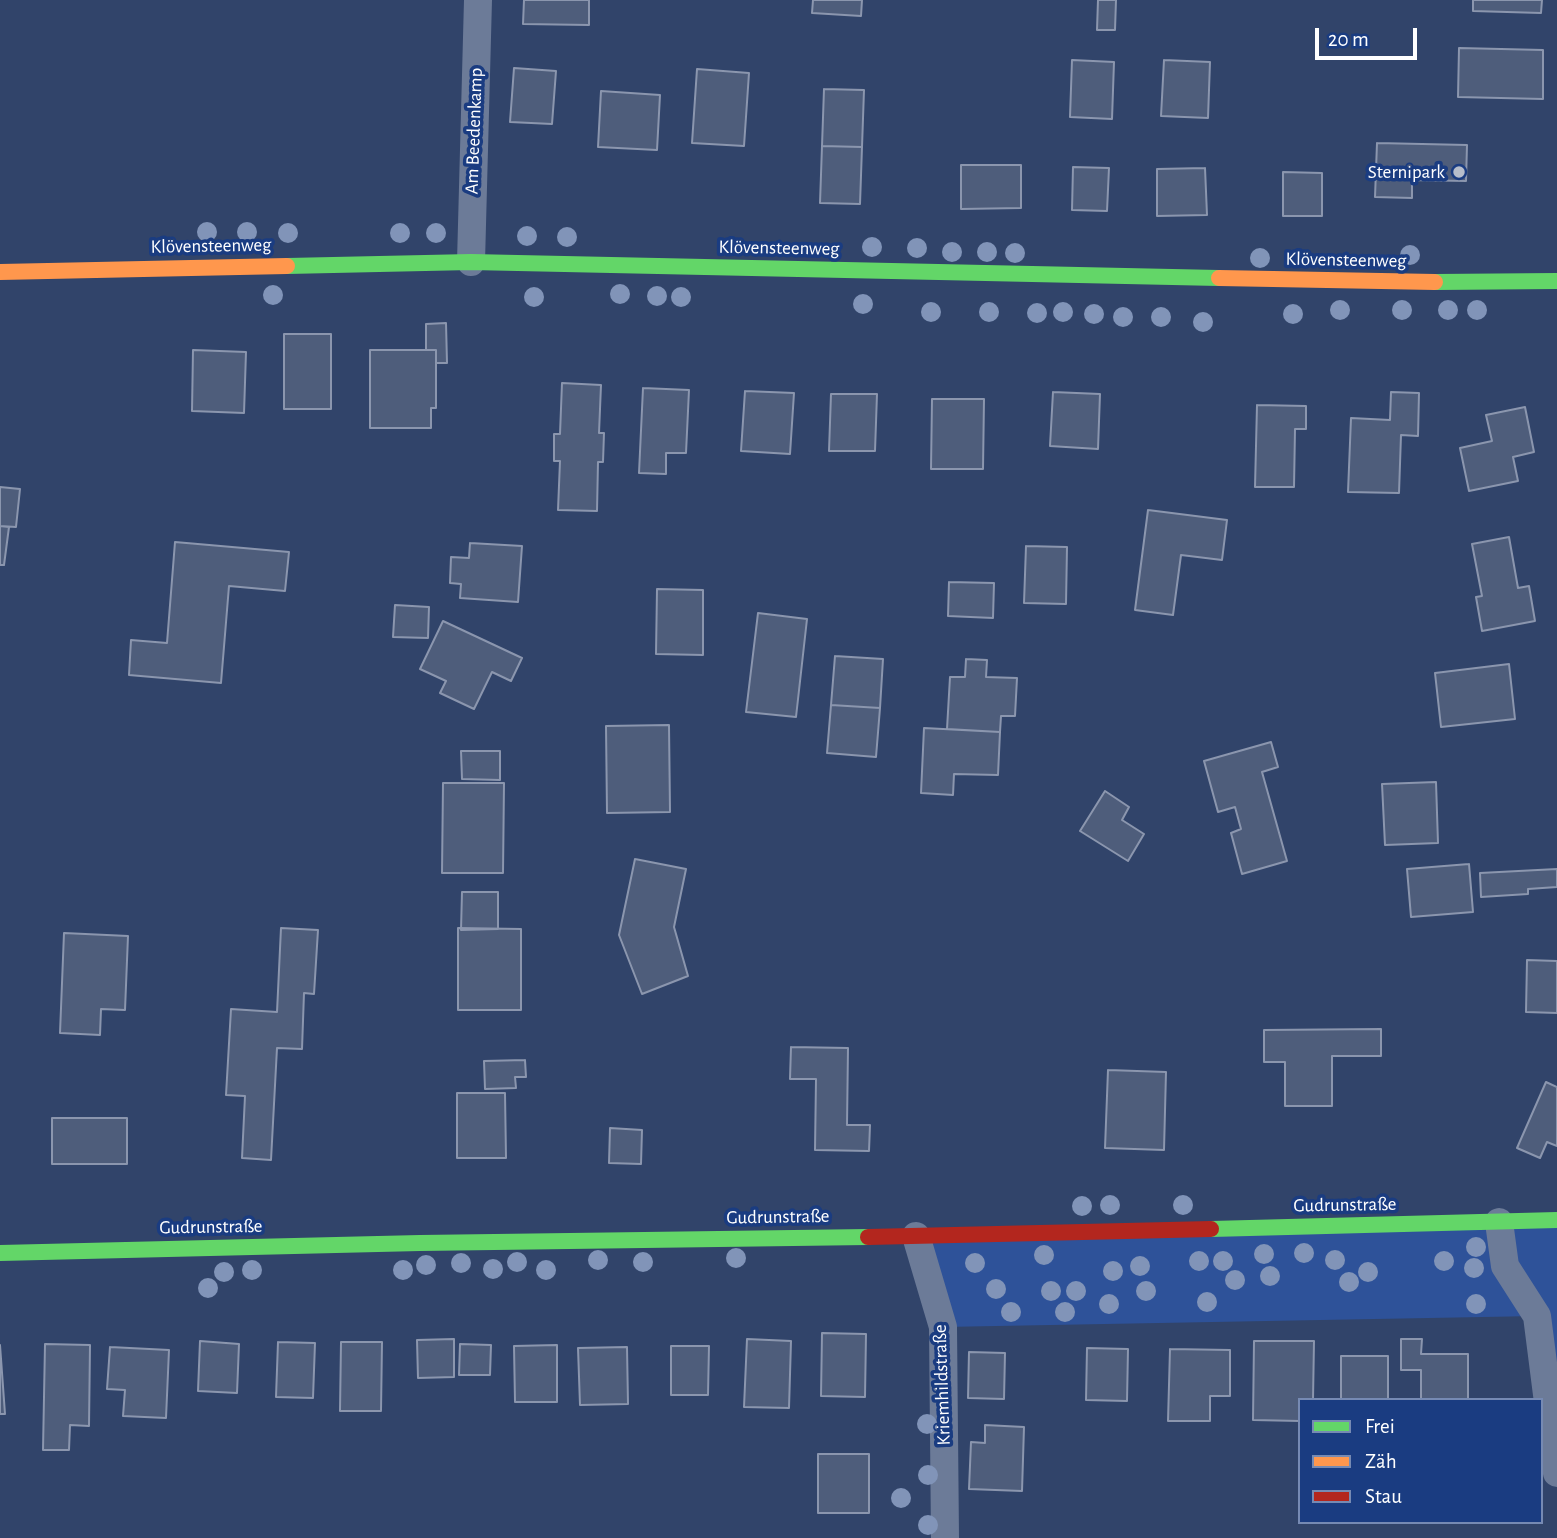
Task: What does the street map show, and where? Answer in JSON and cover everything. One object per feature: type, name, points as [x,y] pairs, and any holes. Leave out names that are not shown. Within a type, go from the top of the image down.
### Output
[{"type":"street","name":"Am Beedenkamp","points":[[471,262],[478,0]]},
{"type":"street","name":"Klövensteenweg","points":[[0,272],[471,262],[1464,283],[1557,281]]},
{"type":"street","name":"Gudrunstraße","points":[[0,1253],[916,1236],[1557,1220]]},
{"type":"street","points":[[1499,1222],[1505,1266],[1537,1316],[1557,1473]]},
{"type":"street","name":"Kriemhildstraße","points":[[916,1236],[943,1327],[945,1538]]},
{"type":"shaded area","points":[[1557,1220],[1557,1473],[1537,1316],[943,1327],[916,1236]]},
{"type":"building","points":[[524,0],[589,0],[589,25],[523,24]]},
{"type":"building","points":[[813,0],[862,0],[861,16],[812,13]]},
{"type":"building","points":[[1098,0],[1116,0],[1115,30],[1097,30]]},
{"type":"building","points":[[1473,0],[1542,0],[1541,13],[1473,11]]},
{"type":"building","points":[[1459,48],[1543,50],[1543,99],[1458,97]]},
{"type":"building","points":[[1072,60],[1114,62],[1112,119],[1070,117]]},
{"type":"building","points":[[1164,60],[1210,62],[1208,118],[1161,116]]},
{"type":"building","points":[[514,68],[556,71],[552,124],[510,122]]},
{"type":"building","points":[[697,69],[749,73],[744,146],[692,143]]},
{"type":"building","points":[[824,89],[864,90],[862,147],[822,146]]},
{"type":"building","points":[[601,91],[660,95],[657,150],[598,147]]},
{"type":"building","points":[[1377,143],[1467,145],[1466,181],[1412,180],[1412,198],[1375,197]]},
{"type":"building","points":[[822,146],[862,147],[860,204],[820,203]]},
{"type":"building","points":[[961,165],[1021,165],[1021,208],[961,209]]},
{"type":"building","points":[[1073,167],[1109,168],[1107,211],[1072,210]]},
{"type":"building","points":[[1205,168],[1207,215],[1157,216],[1157,169]]},
{"type":"building","points":[[1283,172],[1322,173],[1322,216],[1283,216]]},
{"type":"building","points":[[446,323],[447,363],[436,363],[436,350],[426,350],[426,324]]},
{"type":"building","points":[[284,334],[331,334],[331,409],[284,409]]},
{"type":"building","points":[[193,350],[246,352],[244,413],[192,411]]},
{"type":"building","points":[[370,350],[436,350],[436,408],[431,408],[431,428],[370,428]]},
{"type":"building","points":[[562,383],[601,385],[599,433],[604,433],[603,462],[598,462],[597,511],[558,510],[560,461],[554,461],[554,434],[560,434]]},
{"type":"building","points":[[643,388],[689,390],[686,453],[666,453],[666,474],[639,473]]},
{"type":"building","points":[[745,391],[794,393],[790,454],[741,451]]},
{"type":"building","points":[[1053,392],[1100,394],[1098,449],[1050,446]]},
{"type":"building","points":[[1391,392],[1419,393],[1418,436],[1401,435],[1399,493],[1348,492],[1351,418],[1390,420]]},
{"type":"building","points":[[831,394],[877,394],[875,451],[829,451]]},
{"type":"building","points":[[932,399],[984,399],[983,469],[931,469]]},
{"type":"building","points":[[1257,405],[1306,406],[1306,429],[1295,429],[1294,487],[1255,487]]},
{"type":"building","points":[[1525,407],[1534,452],[1513,457],[1518,481],[1469,491],[1460,448],[1492,441],[1486,415]]},
{"type":"building","points":[[0,487],[20,489],[16,527],[0,526]]},
{"type":"building","points":[[1148,510],[1227,520],[1222,560],[1181,555],[1173,615],[1135,610]]},
{"type":"building","points":[[0,526],[9,527],[4,565],[0,565]]},
{"type":"building","points":[[1509,537],[1518,588],[1529,586],[1535,621],[1482,631],[1476,597],[1482,596],[1472,544]]},
{"type":"building","points":[[175,542],[289,552],[285,591],[229,586],[221,683],[129,675],[131,640],[167,643]]},
{"type":"building","points":[[470,543],[522,546],[518,602],[460,598],[461,584],[450,583],[451,557],[469,558]]},
{"type":"building","points":[[1026,546],[1067,547],[1066,604],[1024,603]]},
{"type":"building","points":[[949,582],[994,583],[993,618],[948,616]]},
{"type":"building","points":[[657,589],[703,590],[703,655],[656,654]]},
{"type":"building","points":[[395,605],[429,607],[428,638],[393,637]]},
{"type":"building","points":[[758,613],[807,619],[796,717],[746,712]]},
{"type":"building","points":[[443,621],[522,658],[511,681],[492,672],[474,709],[440,693],[446,681],[420,669]]},
{"type":"building","points":[[835,656],[883,659],[880,708],[831,705]]},
{"type":"building","points":[[966,659],[987,660],[986,677],[1017,678],[1015,716],[1001,716],[1000,732],[947,729],[950,677],[965,677]]},
{"type":"building","points":[[1509,664],[1515,719],[1441,727],[1435,673]]},
{"type":"building","points":[[831,705],[880,708],[876,757],[827,753]]},
{"type":"building","points":[[669,725],[670,812],[607,813],[606,726]]},
{"type":"building","points":[[924,728],[1000,732],[998,775],[954,774],[953,795],[921,793]]},
{"type":"building","points":[[1271,742],[1278,767],[1262,772],[1287,861],[1242,874],[1231,833],[1241,829],[1235,807],[1218,812],[1204,761]]},
{"type":"building","points":[[461,751],[500,751],[500,780],[462,779]]},
{"type":"building","points":[[1436,782],[1438,843],[1385,845],[1382,784]]},
{"type":"building","points":[[443,783],[504,783],[503,873],[442,873]]},
{"type":"building","points":[[1105,791],[1129,807],[1122,820],[1144,834],[1128,861],[1080,831]]},
{"type":"building","points":[[635,859],[686,869],[674,927],[688,976],[642,994],[619,935]]},
{"type":"building","points":[[1469,864],[1473,912],[1411,917],[1407,869]]},
{"type":"building","points":[[1557,869],[1557,887],[1528,889],[1528,894],[1481,897],[1480,873]]},
{"type":"building","points":[[462,892],[498,892],[498,929],[461,930]]},
{"type":"building","points":[[281,928],[318,930],[314,994],[304,993],[302,1049],[277,1048],[271,1160],[242,1158],[245,1096],[226,1095],[231,1009],[277,1012]]},
{"type":"building","points":[[458,928],[521,929],[521,1010],[458,1010]]},
{"type":"building","points":[[64,933],[128,936],[125,1010],[101,1009],[100,1035],[60,1033]]},
{"type":"building","points":[[1527,960],[1557,961],[1557,1013],[1526,1012]]},
{"type":"building","points":[[1381,1029],[1381,1056],[1332,1056],[1332,1106],[1285,1106],[1285,1062],[1264,1062],[1264,1030]]},
{"type":"building","points":[[791,1047],[848,1048],[847,1125],[870,1125],[869,1151],[815,1150],[816,1079],[790,1079]]},
{"type":"building","points":[[525,1060],[526,1077],[515,1077],[516,1088],[485,1089],[484,1061]]},
{"type":"building","points":[[1108,1070],[1166,1072],[1164,1150],[1105,1148]]},
{"type":"building","points":[[1546,1082],[1557,1087],[1557,1146],[1547,1142],[1540,1158],[1517,1148]]},
{"type":"building","points":[[457,1093],[505,1093],[506,1158],[457,1158]]},
{"type":"building","points":[[52,1118],[127,1118],[127,1164],[52,1164]]},
{"type":"building","points":[[610,1128],[642,1130],[641,1164],[609,1163]]},
{"type":"building","points":[[822,1333],[866,1334],[865,1397],[821,1396]]},
{"type":"building","points":[[454,1339],[454,1377],[418,1378],[417,1340]]},
{"type":"building","points":[[747,1339],[791,1341],[789,1408],[744,1407]]},
{"type":"building","points":[[1401,1339],[1422,1339],[1421,1354],[1468,1354],[1468,1398],[1421,1398],[1421,1370],[1401,1370]]},
{"type":"building","points":[[200,1341],[239,1344],[237,1393],[198,1391]]},
{"type":"building","points":[[1254,1341],[1314,1341],[1313,1398],[1298,1398],[1298,1421],[1253,1420]]},
{"type":"building","points":[[278,1342],[315,1343],[313,1398],[276,1397]]},
{"type":"building","points":[[341,1342],[382,1342],[381,1411],[340,1411]]},
{"type":"building","points":[[45,1344],[90,1345],[89,1426],[70,1425],[69,1450],[43,1450]]},
{"type":"building","points":[[460,1344],[491,1345],[490,1375],[459,1375]]},
{"type":"building","points":[[0,1345],[5,1414],[0,1414]]},
{"type":"building","points":[[557,1345],[557,1402],[515,1402],[514,1346]]},
{"type":"building","points":[[671,1346],[709,1346],[708,1395],[671,1395]]},
{"type":"building","points":[[110,1347],[169,1350],[166,1418],[123,1416],[125,1390],[107,1389]]},
{"type":"building","points":[[627,1347],[628,1404],[580,1405],[578,1348]]},
{"type":"building","points":[[1087,1348],[1128,1349],[1127,1401],[1086,1400]]},
{"type":"building","points":[[1170,1349],[1230,1350],[1230,1396],[1210,1396],[1210,1421],[1168,1421]]},
{"type":"building","points":[[969,1352],[1005,1353],[1004,1399],[968,1398]]},
{"type":"building","points":[[1341,1356],[1388,1356],[1388,1398],[1341,1398]]},
{"type":"building","points":[[985,1425],[1024,1427],[1022,1491],[969,1489],[971,1442],[985,1443]]},
{"type":"building","points":[[818,1454],[869,1454],[869,1513],[818,1513]]},
{"type":"traffic: fast","points":[[287,266],[471,262],[1219,278]]},
{"type":"traffic: fast","points":[[1435,282],[1557,281]]},
{"type":"traffic: fast","points":[[1211,1229],[1557,1220]]},
{"type":"traffic: fast","points":[[0,1253],[420,1243],[868,1237]]},
{"type":"traffic: slow","points":[[0,272],[287,266]]},
{"type":"traffic: slow","points":[[1219,278],[1435,282]]},
{"type":"traffic: jam","points":[[868,1237],[1211,1229]]},
{"type":"place","name":"Sternipark","points":[[1459,172]]}]
